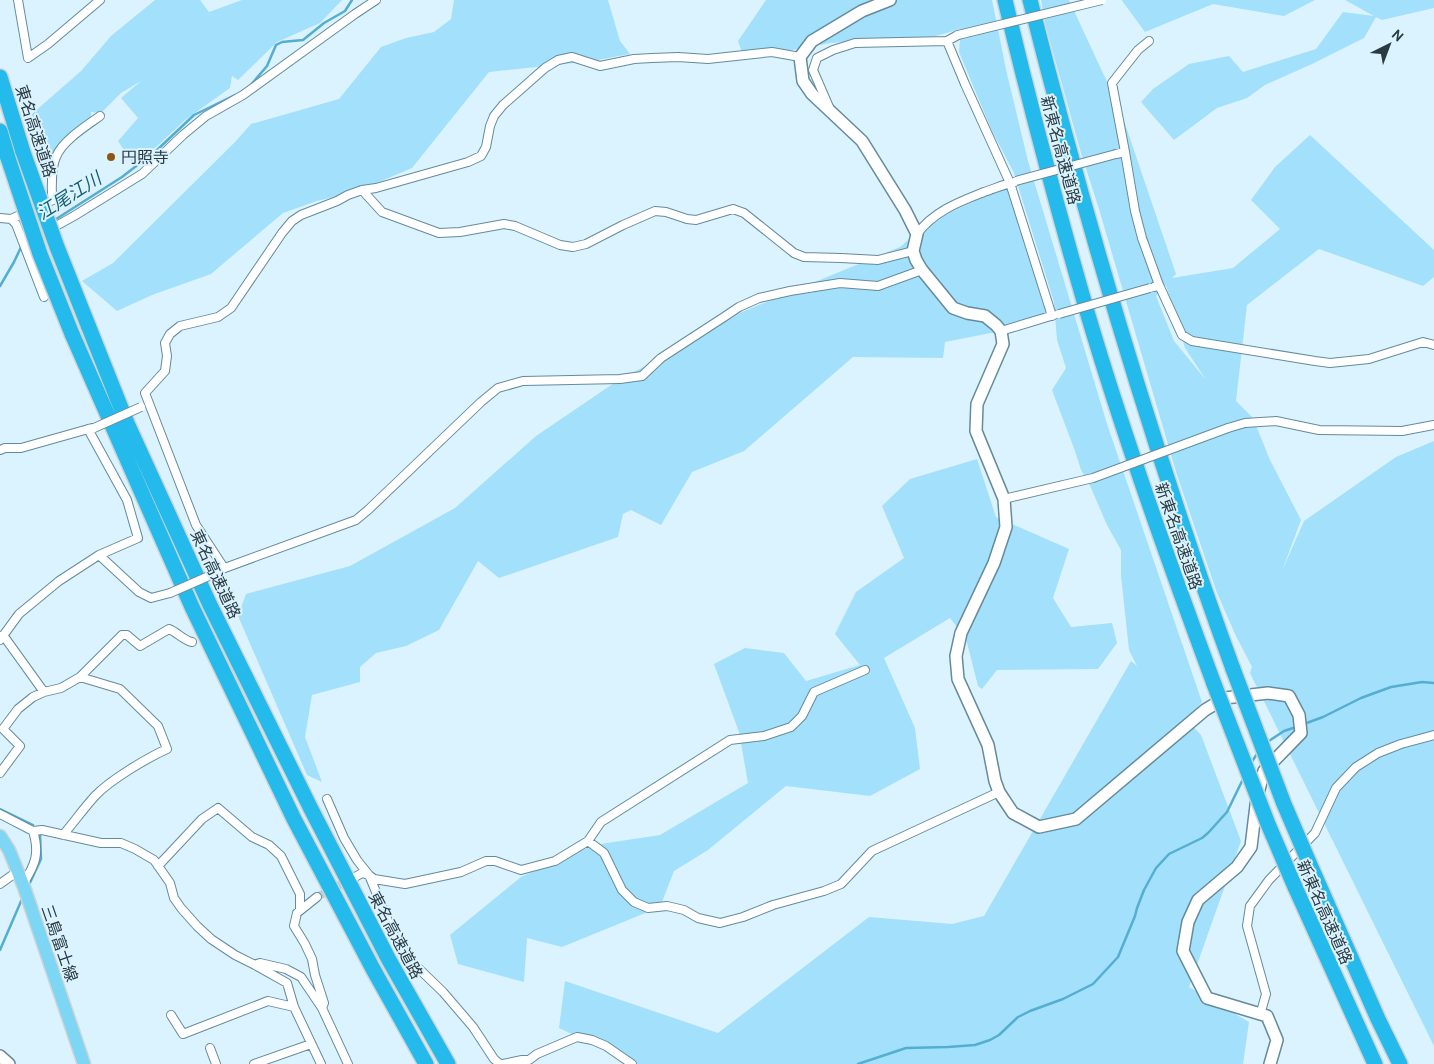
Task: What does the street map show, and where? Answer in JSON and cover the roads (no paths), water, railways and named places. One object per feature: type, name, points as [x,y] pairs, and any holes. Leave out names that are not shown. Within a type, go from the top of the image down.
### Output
[{"type":"highway","name":"新東名高速道路","points":[[1005,0],[1028,95],[1089,316],[1145,492],[1214,684],[1268,824],[1375,1064]]},
{"type":"highway","name":"新東名高速道路","points":[[1030,0],[1082,201],[1115,314],[1202,585],[1284,804],[1378,1019],[1400,1064]]},
{"type":"highway","name":"東名高速道路","points":[[0,77],[23,152],[57,247],[127,423],[210,605],[310,809],[417,1012],[448,1064]]},
{"type":"highway","points":[[0,131],[40,254],[72,334],[192,607],[294,819],[426,1064]]},
{"type":"main road","name":"三島富士線","points":[[0,836],[9,850],[23,884],[84,1064]]},
{"type":"street","points":[[18,0],[28,58],[48,44],[100,0]]},
{"type":"street","points":[[25,238],[40,234],[142,174],[182,135],[206,116],[243,95],[376,0]]},
{"type":"street","points":[[890,0],[862,11],[812,41],[800,57],[803,81],[812,94],[862,140],[905,210],[917,234]]},
{"type":"street","points":[[832,112],[814,70],[817,58],[833,50],[855,44],[947,41],[958,35],[1102,0]]},
{"type":"street","points":[[947,41],[965,84],[1013,182],[1055,315]]},
{"type":"street","points":[[1149,41],[1138,50],[1112,83],[1135,211],[1142,238],[1159,285],[1182,335],[1192,341],[1330,363],[1369,359],[1423,342],[1434,345]]},
{"type":"street","points":[[221,570],[196,524],[145,406],[145,393],[165,371],[167,356],[165,343],[170,334],[180,326],[218,317],[231,308],[292,221],[362,190],[376,188],[468,162],[481,156],[486,147],[490,126],[498,111],[545,68],[558,60],[572,58],[600,66],[634,59],[678,57],[708,59],[772,52],[800,57]]},
{"type":"street","points":[[0,218],[11,219],[53,200],[51,193],[52,170],[56,155],[75,135],[100,116]]},
{"type":"street","points":[[1125,152],[1013,182],[957,202],[924,224],[917,234],[913,251],[922,270],[953,308],[985,316],[996,325],[1001,331],[1003,344],[977,404],[976,431],[1004,499],[1006,527],[994,563],[961,633],[956,656],[958,679],[988,745],[999,792],[1013,813],[1039,827],[1076,818],[1205,710],[1225,698],[1268,693],[1289,696],[1299,716],[1301,733],[1264,771],[1257,797],[1251,847],[1237,867],[1198,900],[1188,922],[1183,951],[1208,998],[1267,1016],[1277,1040],[1270,1064]]},
{"type":"street","points":[[362,190],[382,212],[439,233],[460,232],[504,224],[515,226],[560,245],[573,247],[586,244],[656,211],[696,220],[733,209],[744,212],[794,253],[804,257],[878,260],[913,251]]},
{"type":"street","points":[[11,219],[25,238],[44,297]]},
{"type":"street","points":[[99,556],[139,592],[151,598],[170,593],[221,570],[356,520],[498,388],[523,381],[620,379],[642,376],[661,358],[739,307],[759,298],[840,283],[878,286],[922,270]]},
{"type":"street","points":[[1001,331],[1159,285]]},
{"type":"street","points":[[0,450],[5,448],[21,448],[91,428],[145,406]]},
{"type":"street","points":[[1004,499],[1093,478],[1244,423],[1276,421],[1319,430],[1402,431],[1434,425]]},
{"type":"street","points":[[44,692],[2,637],[19,614],[59,581],[99,556],[138,538],[127,500],[91,428]]},
{"type":"street","points":[[0,773],[20,746],[3,729],[18,709],[32,697],[61,688],[80,677],[122,635],[128,635],[140,646],[169,628],[192,642]]},
{"type":"street","points":[[327,798],[344,838],[357,860],[374,879],[405,884],[460,872],[486,861],[521,870],[555,861],[588,841],[601,822],[730,740],[764,736],[791,727],[802,716],[814,692],[864,670]]},
{"type":"street","points":[[64,835],[96,794],[151,756],[167,749],[158,726],[120,689],[80,677]]},
{"type":"street","points":[[1260,1015],[1266,994],[1247,926],[1250,906],[1270,880],[1315,833],[1336,788],[1356,767],[1378,753],[1401,744],[1434,735]]},
{"type":"street","points":[[588,841],[604,853],[622,890],[634,902],[648,908],[667,906],[684,910],[698,918],[720,923],[841,884],[872,851],[999,792]]},
{"type":"street","points":[[158,866],[202,819],[218,808],[252,837],[269,845],[281,856],[300,894],[300,910]]},
{"type":"street","points":[[0,814],[33,831],[42,830],[101,843],[121,844],[136,849],[154,860],[170,883],[174,898],[181,908],[211,939],[235,955],[287,983],[294,1007],[321,1064]]},
{"type":"street","points":[[23,884],[34,866],[37,856],[33,831]]},
{"type":"street","points":[[0,884],[18,871]]},
{"type":"street","points":[[355,877],[362,874],[369,875]]},
{"type":"street","points":[[369,875],[397,943],[414,964],[444,992],[473,1027],[494,1059],[502,1064],[522,1060],[530,1062],[537,1054],[577,1037],[592,1040],[606,1046],[632,1064]]},
{"type":"street","points":[[318,897],[297,913],[294,926],[312,959],[314,975],[324,1003],[322,1008]]},
{"type":"street","points":[[255,965],[260,962],[286,969],[301,977],[322,1008],[348,1064]]},
{"type":"street","points":[[171,1015],[183,1034],[268,1001],[294,1007]]},
{"type":"street","points":[[254,1064],[311,1044]]},
{"type":"street","points":[[210,1048],[216,1064]]},
{"type":"street","points":[[0,1056],[9,1064]]},
{"type":"waterway","name":"江尾江川","points":[[250,86],[267,66],[276,45],[282,42],[303,40],[324,23],[345,11],[352,0]]},
{"type":"waterway","name":"江尾江川","points":[[53,221],[122,177],[157,150],[194,115],[235,95]]},
{"type":"waterway","name":"江尾江川","points":[[0,286],[22,245]]},
{"type":"waterway","points":[[1304,724],[1323,717],[1361,698],[1391,687],[1422,682],[1434,683]]},
{"type":"waterway","points":[[1266,743],[1284,731],[1296,727]]},
{"type":"waterway","points":[[1251,763],[1259,751]]},
{"type":"waterway","points":[[858,1064],[906,1048],[975,1045],[990,1040],[999,1035],[1018,1017],[1063,999],[1093,984],[1118,957],[1144,890],[1156,868],[1169,854],[1202,838],[1208,833],[1227,812],[1244,777]]},
{"type":"waterway","name":"江尾江川","points":[[0,809],[33,825]]},
{"type":"waterway","name":"江尾江川","points":[[28,887],[41,859],[40,834]]},
{"type":"waterway","name":"江尾江川","points":[[0,950],[22,899]]},
{"type":"tunnel","points":[[317,897],[349,880]]},
{"type":"place","name":"円照寺","points":[[111,157]]}]
